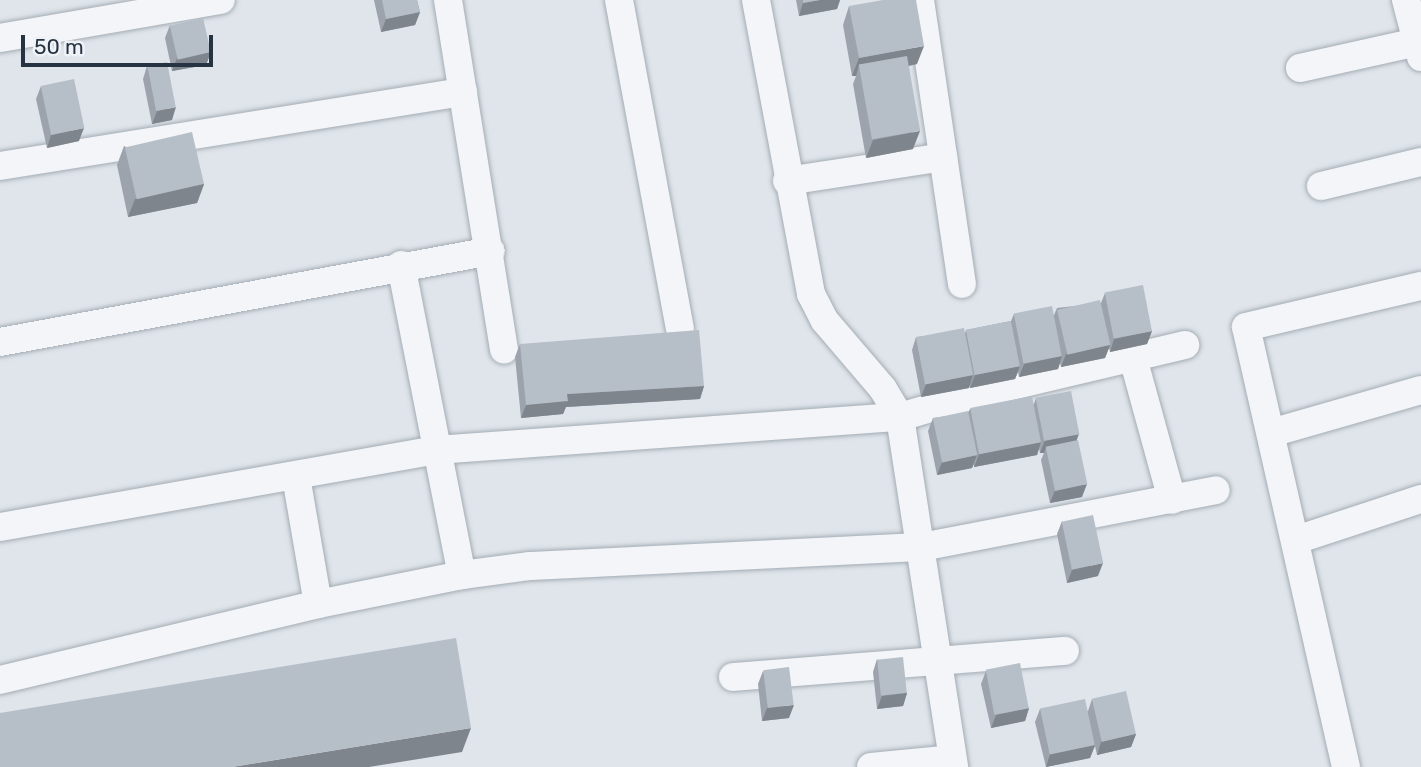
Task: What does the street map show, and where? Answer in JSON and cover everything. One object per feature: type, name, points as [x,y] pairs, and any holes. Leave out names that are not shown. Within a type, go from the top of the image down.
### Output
[{"type":"street","points":[[0,38],[221,0]]},
{"type":"street","points":[[448,0],[491,251],[504,350]]},
{"type":"street","points":[[619,0],[680,328]]},
{"type":"street","points":[[756,0],[787,181],[811,295],[825,321],[883,389],[900,417],[953,763],[871,767]]},
{"type":"street","points":[[920,0],[962,284]]},
{"type":"street","points":[[1300,68],[1419,49],[1406,0]]},
{"type":"street","points":[[0,166],[463,92]]},
{"type":"street","points":[[787,181],[943,157]]},
{"type":"street","points":[[1321,186],[1421,162]]},
{"type":"street","points":[[0,342],[401,265],[491,251]]},
{"type":"street","points":[[401,265],[462,575]]},
{"type":"street","points":[[1346,767],[1246,327],[1421,286]]},
{"type":"street","points":[[0,527],[436,450],[900,417],[978,394],[1185,345]]},
{"type":"street","points":[[1133,358],[1172,500]]},
{"type":"street","points":[[1271,433],[1421,390]]},
{"type":"street","points":[[296,476],[318,604]]},
{"type":"street","points":[[0,680],[318,604],[462,575],[564,564],[921,547],[1216,490]]},
{"type":"street","points":[[1296,540],[1421,499]]},
{"type":"street","points":[[733,677],[937,658],[1065,651]]},
{"type":"building","points":[[382,0],[417,0],[420,12],[386,19]]},
{"type":"building","points":[[883,0],[916,0],[924,46],[859,58],[849,6]]},
{"type":"building","points":[[203,18],[211,52],[178,60],[170,26]]},
{"type":"building","points":[[907,56],[920,131],[872,139],[859,65]]},
{"type":"building","points":[[167,62],[176,107],[156,111],[147,66]]},
{"type":"building","points":[[74,79],[84,128],[51,135],[41,86]]},
{"type":"building","points":[[192,132],[204,184],[137,199],[125,148]]},
{"type":"building","points":[[1143,285],[1152,331],[1114,339],[1105,292]]},
{"type":"building","points":[[1100,300],[1110,345],[1067,355],[1057,310]]},
{"type":"building","points":[[1052,306],[1062,356],[1023,364],[1014,313]]},
{"type":"building","points":[[1011,321],[1020,366],[975,375],[966,330]]},
{"type":"building","points":[[964,328],[973,375],[925,384],[916,337]]},
{"type":"building","points":[[699,330],[704,386],[567,394],[568,401],[526,405],[520,344]]},
{"type":"building","points":[[1071,391],[1079,434],[1044,441],[1036,398]]},
{"type":"building","points":[[1032,396],[1041,442],[979,454],[970,408]]},
{"type":"building","points":[[968,411],[977,455],[942,463],[933,418]]},
{"type":"building","points":[[1078,440],[1087,484],[1055,491],[1046,447]]},
{"type":"building","points":[[1093,515],[1103,563],[1072,570],[1062,522]]},
{"type":"building","points":[[456,638],[471,728],[232,767],[0,767],[0,713]]},
{"type":"building","points":[[903,657],[907,693],[881,696],[877,660]]},
{"type":"building","points":[[1020,663],[1029,708],[994,715],[986,670]]},
{"type":"building","points":[[789,667],[794,705],[768,708],[763,670]]},
{"type":"building","points":[[1126,691],[1136,734],[1102,742],[1092,699]]},
{"type":"building","points":[[1085,699],[1095,745],[1050,755],[1040,709]]}]
